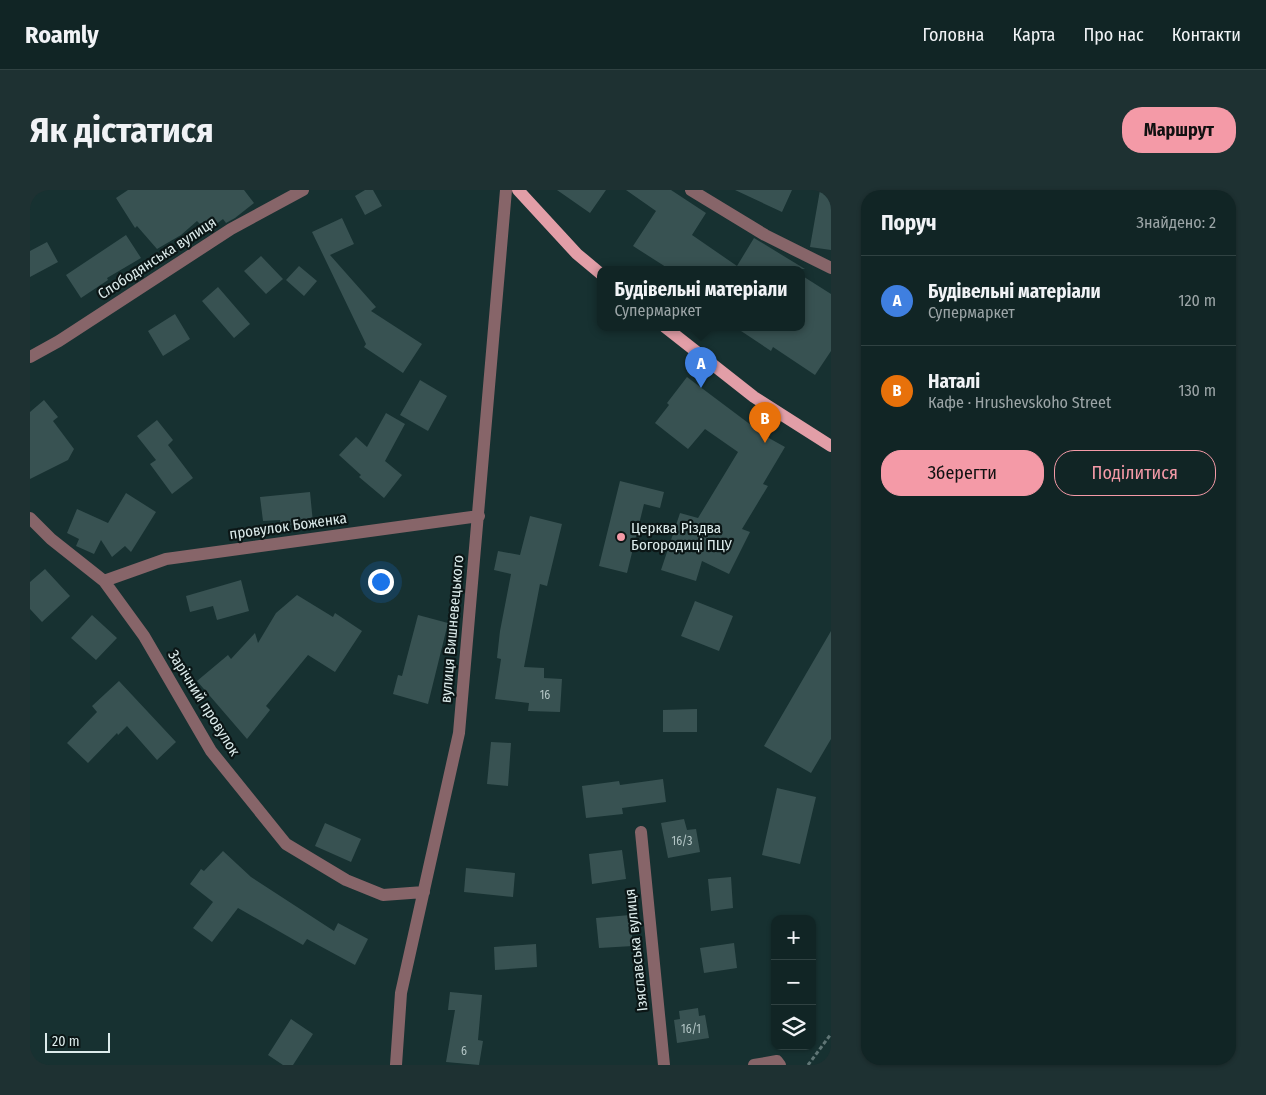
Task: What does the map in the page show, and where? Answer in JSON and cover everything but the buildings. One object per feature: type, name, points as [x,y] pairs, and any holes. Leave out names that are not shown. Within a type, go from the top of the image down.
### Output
[{"type":"main road","points":[[518,190],[577,254],[597,271]]},
{"type":"main road","points":[[670,331],[754,397],[831,446]]},
{"type":"street","name":"Слободянська вулиця","points":[[30,357],[59,341],[231,229],[303,190]]},
{"type":"street","name":"вулиця Вишневецького","points":[[396,1065],[401,993],[459,733],[506,190]]},
{"type":"street","points":[[691,190],[765,235],[831,268]]},
{"type":"street","name":"провулок Боженка","points":[[104,581],[166,559],[478,516]]},
{"type":"street","name":"Зарічний провулок","points":[[30,518],[51,539],[104,581],[144,636],[211,751],[286,844],[346,880],[383,895],[424,892]]},
{"type":"street","name":"Ізяславська вулиця","points":[[641,832],[664,1065]]},
{"type":"street","points":[[754,1065],[777,1061],[780,1065]]},
{"type":"path","points":[[808,1065],[831,1034]]},
{"type":"place","name":"Будівельні матеріали","points":[[701,388]]},
{"type":"place","name":"Наталі","points":[[765,443]]},
{"type":"place","name":"Церква Різдва Богородиці ПЦУ","points":[[621,537]]}]
